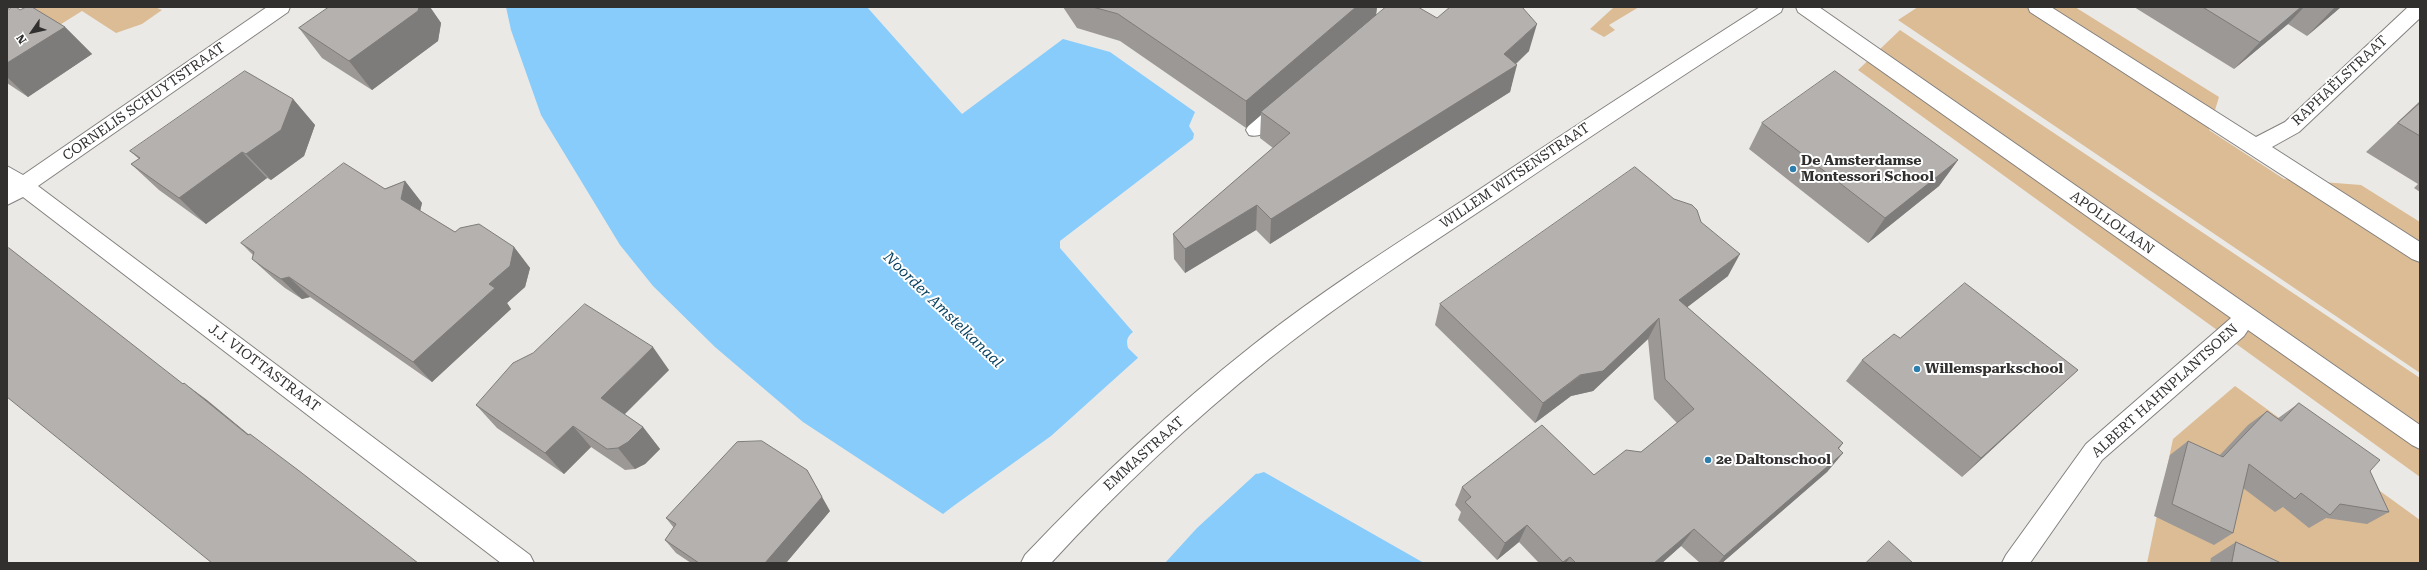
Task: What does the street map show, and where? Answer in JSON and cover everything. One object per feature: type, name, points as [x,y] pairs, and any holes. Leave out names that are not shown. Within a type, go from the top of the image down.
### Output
[{"type":"street","name":"CORNELIS SCHUYTSTRAAT","points":[[12,186],[281,7]]},
{"type":"street","name":"WILLEM WITSENSTRAAT","points":[[1260,352],[1359,280],[1645,90],[1774,7]]},
{"type":"street","name":"APOLLOLAAN","points":[[1805,7],[2420,438]]},
{"type":"street","points":[[2037,7],[2420,253]]},
{"type":"street","name":"RAPHAËLSTRAAT","points":[[2255,147],[2292,127],[2420,7]]},
{"type":"street","points":[[1256,130],[1298,94]]},
{"type":"street","name":"J.J. VIOTTASTRAAT","points":[[12,186],[521,563]]},
{"type":"street","name":"ALBERT HAHNPLANTSOEN","points":[[2014,563],[2094,452],[2236,329],[2245,316]]},
{"type":"street","name":"EMMASTRAAT","points":[[1034,563],[1086,507],[1260,352]]},
{"type":"shaded area","points":[[28,7],[155,7],[162,10],[142,24],[116,33],[82,11],[58,26]]},
{"type":"shaded area","points":[[1614,7],[1639,7],[1609,25],[1615,30],[1604,37],[1590,29]]},
{"type":"shaded area","points":[[1918,7],[2075,7],[2219,97],[2209,130],[2284,179],[2361,185],[2420,222],[2420,373],[1898,20]]},
{"type":"shaded area","points":[[1900,30],[2420,378],[2420,477],[1858,70]]},
{"type":"shaded area","points":[[2235,386],[2420,520],[2420,563],[2147,563],[2173,439]]},
{"type":"water","name":"Noorder Amstelkanaal","points":[[506,7],[867,7],[962,114],[1063,39],[1110,52],[1195,112],[1189,126],[1194,134],[1193,139],[1060,241],[1060,248],[1133,332],[1129,335],[1127,343],[1128,348],[1257,474],[1264,472],[1424,563],[1036,563],[952,507],[943,514],[803,422],[715,347],[653,286],[620,245],[541,115],[511,30]]},
{"type":"pier","points":[[1140,356],[1259,471],[1197,528],[1165,563],[1032,563],[958,514],[952,507],[1051,436]]},
{"type":"building","points":[[16,7],[20,10],[26,7],[32,7],[65,27],[7,63],[7,8],[9,9]]},
{"type":"building","points":[[329,7],[419,7],[418,11],[349,61],[299,28]]},
{"type":"building","points":[[1093,7],[1356,7],[1246,101],[1118,14]]},
{"type":"building","points":[[1386,7],[1418,7],[1437,18],[1450,7],[1522,7],[1537,24],[1504,54],[1517,65],[1271,219],[1257,205],[1185,249],[1173,234],[1290,133],[1261,112]]},
{"type":"building","points":[[2203,7],[2301,7],[2260,42]]},
{"type":"building","points":[[245,71],[293,99],[281,130],[246,154],[242,152],[179,198],[131,164],[140,158],[130,151]]},
{"type":"building","points":[[1835,71],[1958,160],[1885,218],[1762,123]]},
{"type":"building","points":[[2420,103],[2420,136],[2398,123]]},
{"type":"building","points":[[344,163],[385,189],[405,181],[401,199],[455,232],[460,228],[479,224],[514,247],[510,266],[489,284],[495,288],[413,362],[289,277],[281,279],[264,268],[252,259],[254,252],[241,243]]},
{"type":"building","points":[[1635,167],[1674,199],[1692,205],[1697,210],[1701,222],[1740,254],[1679,300],[1843,443],[1838,448],[1843,453],[1724,556],[1694,529],[1654,563],[1576,563],[1570,557],[1563,562],[1527,525],[1505,543],[1465,502],[1471,497],[1462,487],[1542,425],[1594,475],[1626,450],[1641,452],[1694,409],[1665,379],[1659,318],[1603,371],[1580,375],[1543,403],[1440,304]]},
{"type":"building","points":[[9,248],[183,384],[184,383],[248,435],[250,434],[298,470],[418,563],[212,563],[7,397],[7,249]]},
{"type":"building","points":[[1965,283],[2078,370],[1981,458],[1862,360],[1894,334],[1900,338]]},
{"type":"building","points":[[585,304],[653,347],[601,398],[643,427],[628,442],[618,448],[607,449],[573,426],[545,453],[476,405],[513,363],[533,353]]},
{"type":"building","points":[[2299,403],[2380,460],[2370,471],[2389,512],[2340,504],[2330,515],[2301,493],[2295,499],[2249,464],[2233,533],[2172,504],[2188,441],[2223,457],[2267,411],[2281,421]]},
{"type":"building","points":[[762,441],[807,470],[822,497],[765,563],[699,563],[665,540],[676,524],[666,518],[737,442]]},
{"type":"building","points":[[1889,541],[1913,563],[1866,563]]},
{"type":"building","points":[[2236,542],[2281,563],[2232,563]]},
{"type":"place","name":"De Amsterdamse Montessori School","points":[[1793,169]]},
{"type":"place","name":"Willemsparkschool","points":[[1917,369]]},
{"type":"place","name":"2e Daltonschool","points":[[1708,460]]}]
